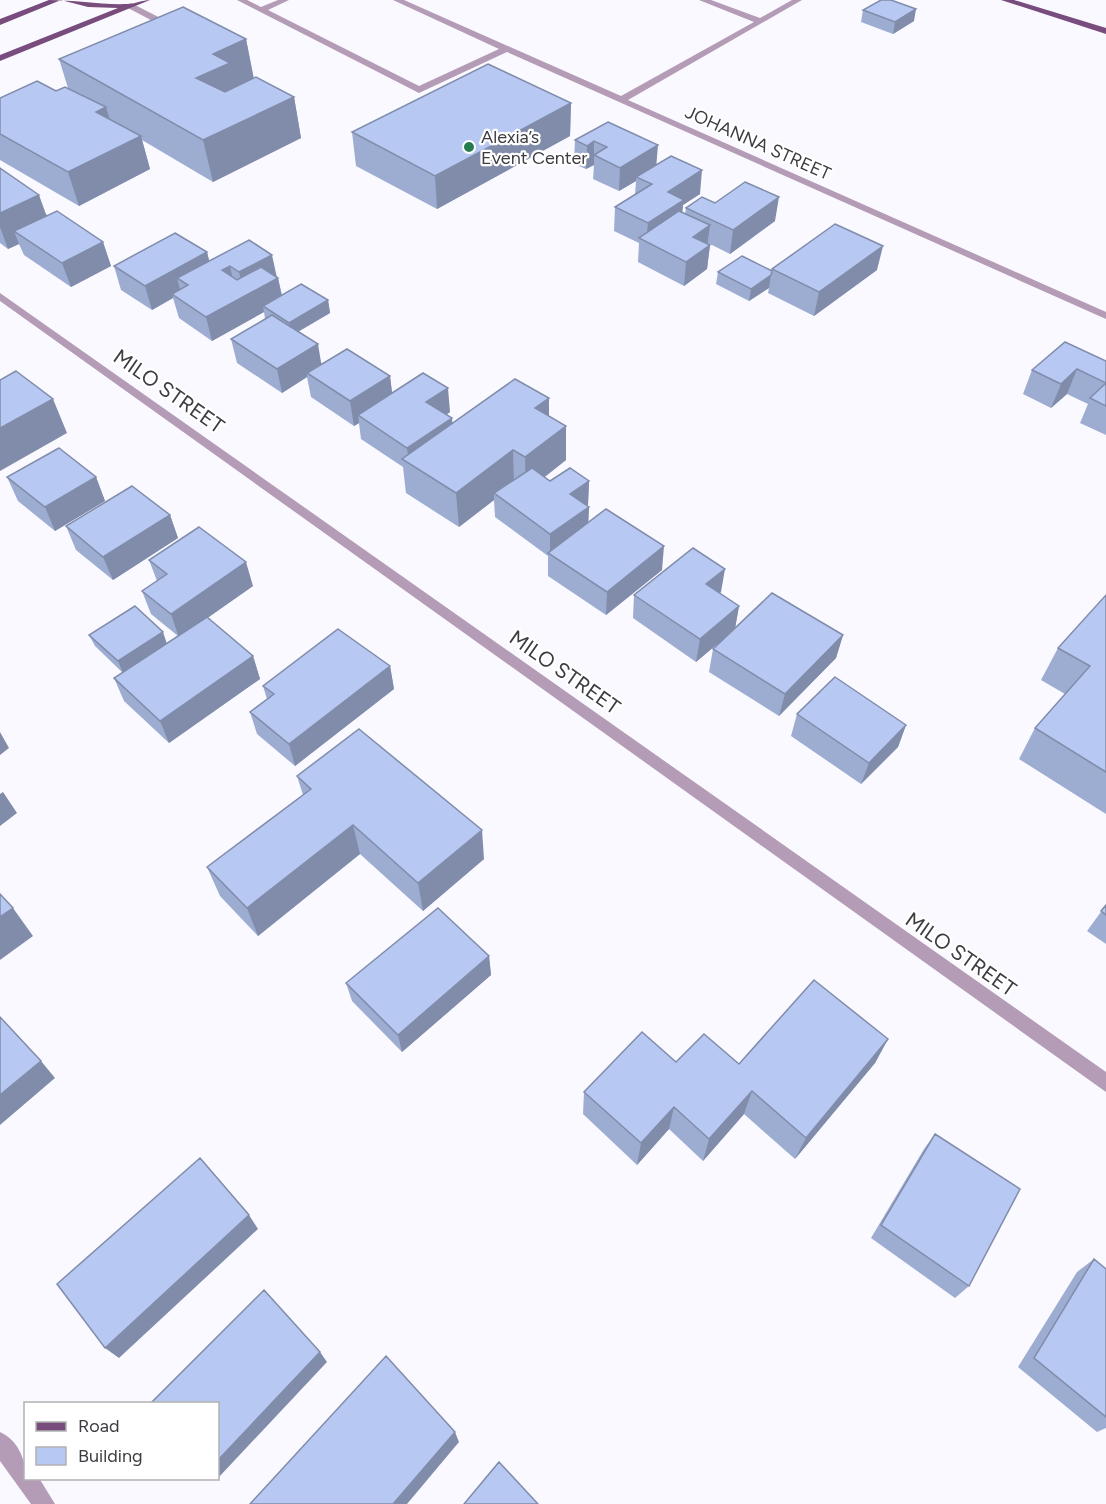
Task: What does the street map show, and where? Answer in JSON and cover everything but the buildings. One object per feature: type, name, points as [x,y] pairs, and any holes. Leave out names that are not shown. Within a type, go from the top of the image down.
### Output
[{"type":"main road","points":[[0,22],[57,0]]},
{"type":"main road","points":[[65,0],[88,4],[131,6]]},
{"type":"main road","points":[[0,58],[146,0]]},
{"type":"main road","points":[[1005,0],[1106,31]]},
{"type":"street","points":[[241,0],[419,90],[506,49]]},
{"type":"street","points":[[261,10],[285,0]]},
{"type":"street","name":"JOHANNA STREET","points":[[397,0],[1106,316]]},
{"type":"street","points":[[703,0],[760,21]]},
{"type":"street","points":[[621,100],[798,0]]},
{"type":"street","points":[[131,6],[178,31]]},
{"type":"street","name":"MILO STREET","points":[[0,296],[1106,1083]]},
{"type":"street","points":[[0,1443],[24,1476]]},
{"type":"street","points":[[27,1480],[44,1504]]},
{"type":"place","name":"Alexia’s Event Center","points":[[469,147]]}]
